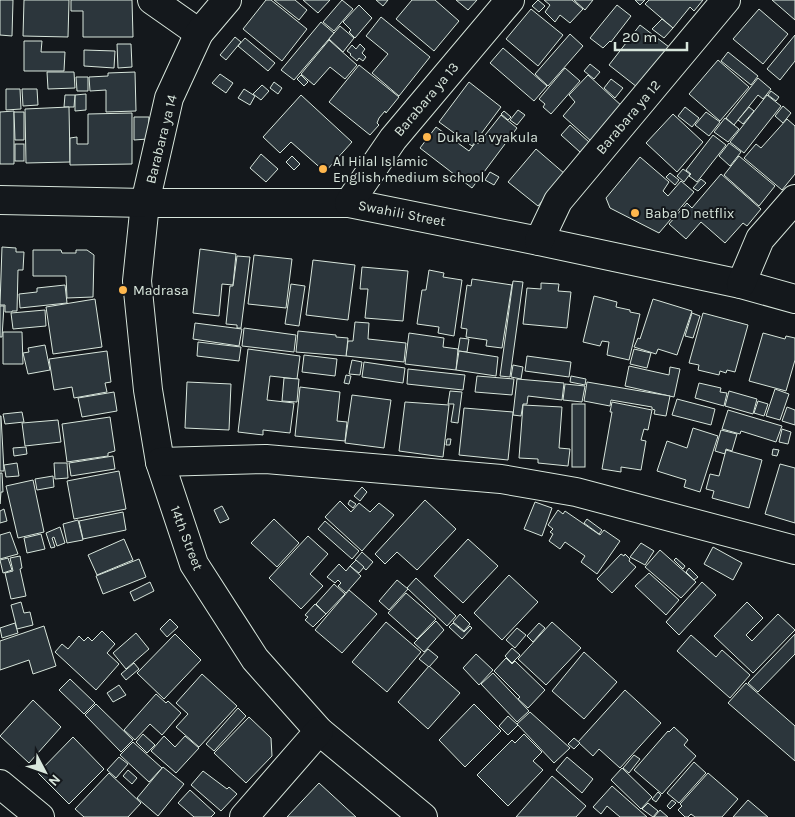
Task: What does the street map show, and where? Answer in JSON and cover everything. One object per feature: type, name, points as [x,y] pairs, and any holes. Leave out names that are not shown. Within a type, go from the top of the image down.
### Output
[{"type":"street","points":[[152,0],[199,33]]},
{"type":"street","name":"Barabara ya 14","points":[[145,203],[169,98],[199,33],[227,0]]},
{"type":"street","name":"Barabara ya 13","points":[[350,203],[393,139],[510,0]]},
{"type":"street","name":"Barabara ya 12","points":[[539,241],[558,200],[726,0]]},
{"type":"street","points":[[741,284],[760,239],[795,199]]},
{"type":"street","name":"Swahili Street","points":[[0,200],[145,203],[350,203],[741,284],[795,299]]},
{"type":"street","name":"14th Street","points":[[145,203],[137,281],[148,390],[160,462],[194,564],[255,659],[319,731],[423,817]]},
{"type":"street","points":[[160,462],[266,459],[501,479],[576,492],[795,550]]},
{"type":"street","points":[[244,817],[319,731]]},
{"type":"street","points":[[0,784],[40,817]]},
{"type":"building","points":[[0,0],[13,0],[12,36],[0,35]]},
{"type":"building","points":[[24,0],[69,0],[68,37],[23,36]]},
{"type":"building","points":[[71,0],[132,0],[133,37],[83,37],[83,11],[71,11]]},
{"type":"building","points":[[266,0],[271,0],[307,29],[282,61],[243,29]]},
{"type":"building","points":[[274,0],[295,0],[307,10],[299,20]]},
{"type":"building","points":[[303,0],[330,0],[318,13]]},
{"type":"building","points":[[342,0],[353,9],[334,31],[323,22]]},
{"type":"building","points":[[376,0],[388,0],[383,6]]},
{"type":"building","points":[[412,0],[435,0],[459,21],[434,51],[396,19]]},
{"type":"building","points":[[456,0],[477,0],[468,10]]},
{"type":"building","points":[[538,0],[545,6],[539,12],[532,6]]},
{"type":"building","points":[[544,0],[572,0],[583,9],[570,23],[560,15],[555,22],[545,12],[550,5]]},
{"type":"building","points":[[574,0],[593,0],[585,10]]},
{"type":"building","points":[[635,0],[645,0],[640,5]]},
{"type":"building","points":[[649,0],[703,0],[694,11],[690,7],[673,28],[645,4]]},
{"type":"building","points":[[772,0],[795,0],[795,20]]},
{"type":"building","points":[[359,5],[372,18],[355,38],[349,32],[351,30],[343,22]]},
{"type":"building","points":[[617,5],[631,16],[611,42],[603,48],[590,38]]},
{"type":"building","points":[[531,9],[563,35],[538,66],[506,39]]},
{"type":"building","points":[[759,9],[788,34],[763,64],[733,39]]},
{"type":"building","points":[[381,17],[430,57],[399,96],[372,73],[388,54],[366,36]]},
{"type":"building","points":[[662,19],[673,28],[664,38],[652,29]]},
{"type":"building","points":[[321,22],[334,33],[294,80],[281,70]]},
{"type":"building","points":[[640,25],[669,47],[637,87],[609,65]]},
{"type":"building","points":[[340,26],[354,38],[343,52],[329,39]]},
{"type":"building","points":[[570,34],[583,46],[548,86],[535,74]]},
{"type":"building","points":[[795,35],[795,61],[780,80],[767,69]]},
{"type":"building","points":[[235,37],[241,42],[226,60],[220,55]]},
{"type":"building","points":[[245,38],[275,63],[268,71],[238,46]]},
{"type":"building","points":[[329,40],[357,65],[345,79],[330,67],[314,85],[301,74]]},
{"type":"building","points":[[24,41],[42,41],[41,52],[65,52],[64,71],[24,71]]},
{"type":"building","points":[[117,44],[131,44],[132,67],[118,68]]},
{"type":"building","points":[[360,44],[365,49],[362,53],[366,57],[363,61],[359,58],[357,61],[347,51],[352,45],[356,49]]},
{"type":"building","points":[[503,48],[547,86],[534,101],[490,63]]},
{"type":"building","points":[[84,50],[115,51],[114,68],[84,66]]},
{"type":"building","points":[[728,52],[758,76],[751,85],[721,61]]},
{"type":"building","points":[[718,60],[749,87],[720,121],[689,94]]},
{"type":"building","points":[[590,64],[600,72],[594,79],[584,71]]},
{"type":"building","points":[[359,65],[399,97],[386,113],[385,111],[379,118],[377,123],[379,125],[370,135],[329,102]]},
{"type":"building","points":[[565,68],[580,81],[551,114],[543,107],[545,104],[539,99]]},
{"type":"building","points":[[47,72],[74,72],[75,88],[48,89]]},
{"type":"building","points":[[135,72],[136,111],[106,112],[106,90],[90,91],[89,77],[108,76],[108,73]]},
{"type":"building","points":[[220,74],[233,83],[226,93],[212,83]]},
{"type":"building","points":[[301,75],[308,82],[304,86],[297,79]]},
{"type":"building","points":[[588,75],[623,107],[592,142],[563,116],[575,102],[569,95]]},
{"type":"building","points":[[76,77],[88,77],[88,91],[77,91]]},
{"type":"building","points":[[758,78],[771,89],[763,99],[758,95],[734,125],[726,118]]},
{"type":"building","points":[[611,79],[623,88],[615,98],[604,88]]},
{"type":"building","points":[[274,82],[282,88],[278,94],[270,88]]},
{"type":"building","points":[[469,82],[501,107],[472,146],[439,122]]},
{"type":"building","points":[[262,85],[269,91],[261,100],[253,94]]},
{"type":"building","points":[[6,89],[20,89],[21,109],[6,110]]},
{"type":"building","points":[[22,89],[37,89],[38,105],[23,106]]},
{"type":"building","points":[[244,89],[255,96],[250,105],[238,98]]},
{"type":"building","points":[[771,91],[779,97],[776,101],[768,95]]},
{"type":"building","points":[[86,94],[86,110],[75,111],[75,95]]},
{"type":"building","points":[[65,95],[75,95],[74,107],[64,107]]},
{"type":"building","points":[[301,95],[352,142],[325,172],[291,142],[280,153],[263,137]]},
{"type":"building","points":[[767,95],[781,106],[744,153],[730,142]]},
{"type":"building","points":[[783,106],[791,113],[783,123],[775,116]]},
{"type":"building","points":[[69,107],[70,162],[26,163],[25,109]]},
{"type":"building","points":[[685,107],[699,118],[692,127],[678,116]]},
{"type":"building","points":[[749,107],[754,111],[743,124],[738,120]]},
{"type":"building","points":[[518,110],[525,115],[517,125],[510,120]]},
{"type":"building","points":[[14,111],[14,164],[0,164],[0,112]]},
{"type":"building","points":[[504,111],[511,117],[508,120],[501,114]]},
{"type":"building","points":[[14,112],[24,112],[24,140],[15,140]]},
{"type":"building","points":[[706,112],[720,122],[709,136],[695,125]]},
{"type":"building","points":[[132,113],[132,164],[70,165],[70,138],[77,137],[77,144],[88,144],[88,114]]},
{"type":"building","points":[[673,114],[703,142],[677,172],[646,143]]},
{"type":"building","points":[[501,115],[517,128],[472,188],[420,148],[436,127],[469,151],[476,142],[478,144]]},
{"type":"building","points":[[134,117],[149,117],[148,139],[134,140]]},
{"type":"building","points":[[725,118],[739,129],[728,142],[714,132]]},
{"type":"building","points":[[787,119],[795,126],[795,174],[782,190],[744,158],[756,144],[761,148]]},
{"type":"building","points":[[570,125],[589,142],[580,152],[561,135]]},
{"type":"building","points":[[713,135],[726,145],[697,182],[689,176],[691,174],[686,170]]},
{"type":"building","points":[[729,143],[741,152],[730,166],[719,156]]},
{"type":"building","points":[[15,144],[24,144],[24,161],[15,161]]},
{"type":"building","points":[[536,149],[565,174],[538,206],[508,182]]},
{"type":"building","points":[[261,154],[278,169],[266,182],[250,168]]},
{"type":"building","points":[[292,156],[300,164],[294,170],[286,162]]},
{"type":"building","points":[[739,156],[775,186],[759,206],[724,175]]},
{"type":"building","points":[[640,157],[669,182],[663,191],[668,196],[681,181],[694,192],[659,233],[610,208],[606,198]]},
{"type":"building","points":[[683,169],[690,174],[684,182],[677,176]]},
{"type":"building","points":[[490,172],[499,177],[494,185],[485,180]]},
{"type":"building","points":[[670,173],[679,180],[675,185],[666,177]]},
{"type":"building","points":[[721,174],[761,209],[747,226],[743,223],[725,243],[701,222],[686,239],[669,224],[687,203],[692,208]]},
{"type":"building","points":[[701,179],[706,183],[698,191],[693,188]]},
{"type":"building","points":[[2,247],[16,248],[16,252],[24,252],[23,270],[18,270],[17,311],[12,312],[5,312],[5,305],[0,305]]},
{"type":"building","points":[[200,249],[236,254],[233,285],[222,284],[219,316],[193,313]]},
{"type":"building","points":[[33,250],[61,250],[62,253],[76,253],[76,250],[87,250],[94,255],[93,297],[67,298],[66,276],[33,276]]},
{"type":"building","points":[[254,255],[292,259],[286,308],[248,304]]},
{"type":"building","points":[[237,256],[250,257],[241,328],[237,328],[237,325],[226,324],[230,286],[233,286]]},
{"type":"building","points":[[313,260],[355,265],[348,320],[306,315]]},
{"type":"building","points":[[362,267],[408,271],[403,321],[365,318],[368,289],[360,289]]},
{"type":"building","points":[[429,270],[444,273],[443,277],[462,280],[454,336],[438,333],[439,327],[417,324],[422,290],[426,290]]},
{"type":"building","points":[[472,279],[512,285],[502,348],[486,346],[487,340],[466,337],[467,329],[461,328],[467,285],[471,286]]},
{"type":"building","points":[[513,281],[523,282],[510,377],[500,376]]},
{"type":"building","points":[[541,283],[559,284],[558,291],[571,292],[567,328],[523,324],[527,288],[541,289]]},
{"type":"building","points":[[291,284],[305,286],[299,326],[285,324]]},
{"type":"building","points":[[65,285],[67,303],[20,308],[19,294],[37,292],[37,288]]},
{"type":"building","points":[[594,296],[617,302],[616,307],[640,314],[629,360],[607,355],[609,342],[602,341],[600,346],[583,342]]},
{"type":"building","points":[[95,299],[102,347],[53,354],[46,307]]},
{"type":"building","points":[[653,299],[692,311],[677,355],[658,349],[656,354],[634,347],[638,338],[640,339]]},
{"type":"building","points":[[0,306],[4,306],[2,337],[0,337]]},
{"type":"building","points":[[45,310],[46,326],[13,329],[11,313]]},
{"type":"building","points":[[692,313],[700,316],[693,338],[685,336]]},
{"type":"building","points":[[703,313],[748,325],[735,372],[727,370],[726,373],[720,371],[719,375],[698,370],[699,365],[689,363]]},
{"type":"building","points":[[355,322],[369,323],[368,339],[406,343],[404,362],[346,356],[348,341],[353,341]]},
{"type":"building","points":[[195,323],[242,329],[239,346],[193,339]]},
{"type":"building","points":[[244,328],[296,335],[294,352],[242,346]]},
{"type":"building","points":[[298,331],[348,338],[346,356],[296,352]]},
{"type":"building","points":[[3,332],[22,332],[23,364],[3,364]]},
{"type":"building","points":[[409,333],[444,338],[443,347],[458,349],[456,370],[405,364]]},
{"type":"building","points":[[763,333],[785,339],[786,336],[795,338],[795,360],[786,391],[749,381]]},
{"type":"building","points":[[460,338],[469,339],[467,352],[458,351]]},
{"type":"building","points":[[198,342],[241,347],[239,361],[197,356]]},
{"type":"building","points":[[45,345],[50,370],[28,374],[23,353],[29,352],[28,348]]},
{"type":"building","points":[[248,349],[300,356],[297,379],[270,376],[267,400],[294,403],[290,433],[263,430],[263,435],[238,432]]},
{"type":"building","points":[[634,349],[651,353],[647,368],[630,364]]},
{"type":"building","points":[[107,351],[111,382],[105,383],[107,392],[74,398],[72,387],[54,390],[49,359]]},
{"type":"building","points":[[459,351],[498,357],[496,376],[456,370]]},
{"type":"building","points":[[304,355],[337,359],[335,376],[302,372]]},
{"type":"building","points":[[527,356],[571,362],[569,377],[525,371]]},
{"type":"building","points":[[352,360],[362,362],[360,375],[349,374]]},
{"type":"building","points":[[364,362],[405,368],[403,383],[362,377]]},
{"type":"building","points":[[513,365],[523,367],[521,379],[511,377]]},
{"type":"building","points":[[629,366],[669,375],[670,367],[680,369],[674,397],[625,386]]},
{"type":"building","points":[[408,369],[465,375],[463,390],[407,384]]},
{"type":"building","points":[[346,375],[351,376],[349,384],[344,383]]},
{"type":"building","points":[[477,376],[514,379],[512,395],[475,392]]},
{"type":"building","points":[[571,376],[586,379],[585,385],[570,382]]},
{"type":"building","points":[[284,378],[299,379],[297,402],[282,401]]},
{"type":"building","points":[[517,379],[564,383],[562,400],[528,396],[527,404],[523,404],[521,416],[513,415]]},
{"type":"building","points":[[187,382],[231,384],[229,430],[185,428]]},
{"type":"building","points":[[587,382],[670,396],[666,416],[654,414],[655,410],[652,407],[611,400],[610,406],[584,401]]},
{"type":"building","points":[[699,383],[721,388],[720,392],[727,393],[724,406],[695,398]]},
{"type":"building","points":[[565,384],[585,386],[582,402],[563,400]]},
{"type":"building","points":[[300,387],[340,392],[337,421],[347,422],[345,441],[295,436]]},
{"type":"building","points":[[775,389],[789,394],[780,420],[766,416]]},
{"type":"building","points":[[450,391],[462,392],[458,423],[451,422],[454,404],[448,404]]},
{"type":"building","points":[[729,391],[757,399],[753,414],[725,406]]},
{"type":"building","points":[[114,392],[117,411],[82,417],[78,398]]},
{"type":"building","points":[[352,395],[391,400],[384,448],[345,443]]},
{"type":"building","points":[[677,399],[715,409],[711,425],[672,415]]},
{"type":"building","points":[[758,401],[768,404],[764,416],[754,413]]},
{"type":"building","points":[[405,402],[449,405],[443,457],[399,451]]},
{"type":"building","points":[[612,402],[652,410],[648,430],[644,429],[641,440],[646,441],[641,470],[621,467],[621,472],[602,469]]},
{"type":"building","points":[[572,404],[585,404],[585,467],[572,467]]},
{"type":"building","points":[[523,405],[562,407],[559,448],[570,449],[568,466],[538,463],[538,459],[519,458]]},
{"type":"building","points":[[787,407],[795,410],[795,425],[782,421]]},
{"type":"building","points":[[464,408],[513,412],[508,460],[459,455]]},
{"type":"building","points":[[728,410],[782,426],[776,442],[741,431],[740,434],[722,429]]},
{"type":"building","points":[[22,412],[24,422],[5,424],[3,414]]},
{"type":"building","points":[[1,416],[4,471],[0,471]]},
{"type":"building","points":[[110,417],[115,451],[108,453],[108,456],[67,462],[62,424]]},
{"type":"building","points":[[58,420],[61,442],[25,446],[22,423]]},
{"type":"building","points":[[693,428],[718,436],[700,492],[684,487],[686,480],[657,471],[667,441],[687,448]]},
{"type":"building","points":[[782,429],[791,432],[788,444],[779,442]]},
{"type":"building","points":[[721,430],[737,434],[732,451],[726,449],[725,454],[715,451]]},
{"type":"building","points":[[447,439],[451,439],[450,445],[446,445]]},
{"type":"building","points":[[26,447],[27,454],[14,456],[13,448]]},
{"type":"building","points":[[773,449],[779,450],[777,456],[772,455]]},
{"type":"building","points":[[726,450],[762,460],[749,508],[712,498],[714,491],[706,489],[710,474],[719,476]]},
{"type":"building","points":[[113,456],[115,469],[71,476],[69,463]]},
{"type":"building","points":[[17,463],[19,476],[6,477],[4,465]]},
{"type":"building","points":[[54,463],[67,463],[68,478],[55,479]]},
{"type":"building","points":[[780,464],[795,468],[795,523],[765,514]]},
{"type":"building","points":[[119,471],[126,509],[74,519],[67,481]]},
{"type":"building","points":[[0,473],[2,473],[3,492],[1,492],[0,504]]},
{"type":"building","points":[[53,476],[54,487],[37,490],[35,479]]},
{"type":"building","points":[[33,480],[44,532],[18,538],[6,486]]},
{"type":"building","points":[[362,487],[367,492],[360,501],[354,496]]},
{"type":"building","points":[[350,500],[356,504],[353,508],[348,504]]},
{"type":"building","points":[[425,500],[456,529],[417,570],[397,552],[385,564],[375,554]]},
{"type":"building","points":[[340,501],[351,512],[359,503],[370,512],[379,503],[394,515],[362,551],[325,517]]},
{"type":"building","points":[[535,502],[552,508],[542,536],[524,529]]},
{"type":"building","points":[[222,506],[229,519],[220,523],[214,510]]},
{"type":"building","points":[[4,509],[7,521],[0,523],[0,511]]},
{"type":"building","points":[[558,510],[563,514],[565,511],[600,535],[604,530],[620,541],[597,574],[581,562],[585,556],[565,542],[560,549],[549,541],[553,534],[550,532],[553,529],[548,525]]},
{"type":"building","points":[[123,512],[126,530],[83,539],[79,521]]},
{"type":"building","points":[[274,519],[299,543],[277,567],[251,543]]},
{"type":"building","points":[[587,519],[602,530],[599,534],[584,523]]},
{"type":"building","points":[[78,520],[83,540],[67,543],[63,524]]},
{"type":"building","points":[[325,521],[359,551],[352,559],[318,529]]},
{"type":"building","points":[[60,527],[65,543],[57,546],[54,537],[52,538],[55,547],[51,548],[46,533]]},
{"type":"building","points":[[10,532],[18,554],[0,559],[0,535]]},
{"type":"building","points":[[41,534],[45,549],[27,553],[24,538]]},
{"type":"building","points":[[308,536],[328,554],[310,574],[323,586],[301,609],[269,578]]},
{"type":"building","points":[[124,539],[133,560],[97,575],[88,555]]},
{"type":"building","points":[[468,539],[498,566],[463,603],[434,576]]},
{"type":"building","points":[[641,543],[654,551],[645,565],[630,557]]},
{"type":"building","points":[[713,547],[742,563],[733,580],[704,564]]},
{"type":"building","points":[[660,550],[696,582],[681,598],[645,567]]},
{"type":"building","points":[[362,552],[373,562],[366,570],[355,560]]},
{"type":"building","points":[[621,554],[624,556],[625,554],[636,567],[612,593],[597,579]]},
{"type":"building","points":[[20,556],[22,568],[20,569],[26,596],[11,599],[5,573],[13,571],[10,558]]},
{"type":"building","points":[[8,558],[12,570],[3,573],[0,560]]},
{"type":"building","points":[[676,558],[685,566],[683,569],[674,560]]},
{"type":"building","points":[[139,559],[146,577],[103,594],[96,576]]},
{"type":"building","points":[[356,560],[364,567],[359,573],[350,566]]},
{"type":"building","points":[[339,564],[346,571],[350,566],[361,576],[346,593],[338,586],[341,583],[338,580],[335,583],[327,577]]},
{"type":"building","points":[[689,568],[698,577],[694,580],[686,572]]},
{"type":"building","points":[[649,573],[679,600],[666,615],[635,586]]},
{"type":"building","points":[[509,575],[538,602],[502,640],[474,613]]},
{"type":"building","points":[[416,578],[456,616],[447,626],[407,588]]},
{"type":"building","points":[[397,580],[408,589],[389,610],[379,601]]},
{"type":"building","points":[[150,582],[154,591],[134,601],[130,592]]},
{"type":"building","points":[[702,582],[716,595],[679,635],[666,622]]},
{"type":"building","points":[[334,584],[345,594],[326,614],[316,604]]},
{"type":"building","points":[[349,590],[377,614],[342,653],[315,630]]},
{"type":"building","points":[[406,593],[436,619],[417,639],[388,613]]},
{"type":"building","points":[[21,602],[24,613],[30,612],[33,625],[17,629],[11,605]]},
{"type":"building","points":[[747,602],[763,618],[746,635],[752,641],[778,614],[795,630],[753,673],[714,636]]},
{"type":"building","points":[[315,604],[326,614],[313,627],[305,620],[308,617],[305,615]]},
{"type":"building","points":[[460,614],[470,624],[464,631],[453,622]]},
{"type":"building","points":[[170,619],[178,627],[167,637],[160,629]]},
{"type":"building","points":[[436,621],[444,630],[424,652],[414,643]]},
{"type":"building","points":[[386,622],[421,652],[387,692],[352,662]]},
{"type":"building","points":[[552,622],[581,648],[546,685],[518,659]]},
{"type":"building","points":[[15,623],[18,633],[2,638],[0,628]]},
{"type":"building","points":[[453,623],[464,632],[470,626],[472,628],[462,639],[449,627]]},
{"type":"building","points":[[539,623],[545,628],[533,642],[527,636]]},
{"type":"building","points":[[44,626],[56,666],[33,674],[29,660],[0,670],[0,641]]},
{"type":"building","points":[[517,628],[526,635],[515,648],[506,640]]},
{"type":"building","points":[[102,631],[115,644],[107,653],[119,664],[96,690],[55,652],[62,644],[68,649],[79,636],[84,641],[88,637],[92,641]]},
{"type":"building","points":[[136,633],[149,649],[126,669],[113,653]]},
{"type":"building","points":[[175,634],[201,660],[164,699],[137,673]]},
{"type":"building","points":[[795,634],[795,654],[758,692],[748,683]]},
{"type":"building","points":[[691,635],[716,657],[722,650],[750,675],[730,698],[677,651]]},
{"type":"building","points":[[512,648],[520,655],[512,663],[505,656]]},
{"type":"building","points":[[428,649],[438,657],[429,667],[419,659]]},
{"type":"building","points":[[584,652],[617,682],[584,719],[552,691]]},
{"type":"building","points":[[476,654],[493,670],[479,685],[463,668]]},
{"type":"building","points":[[506,658],[512,664],[515,661],[545,690],[528,708],[518,699],[520,697],[494,671]]},
{"type":"building","points":[[134,663],[139,669],[126,680],[121,674]]},
{"type":"building","points":[[429,666],[460,693],[428,729],[398,702]]},
{"type":"building","points":[[493,673],[529,711],[517,722],[481,684]]},
{"type":"building","points":[[202,674],[237,706],[199,747],[176,727],[188,714],[176,703]]},
{"type":"building","points":[[70,679],[95,703],[84,714],[59,690]]},
{"type":"building","points":[[746,683],[795,726],[795,761],[728,703]]},
{"type":"building","points":[[119,685],[126,695],[113,702],[107,693]]},
{"type":"building","points":[[625,690],[661,723],[620,768],[599,749],[593,756],[578,742]]},
{"type":"building","points":[[156,694],[166,703],[168,701],[181,713],[162,735],[150,724],[135,740],[124,730]]},
{"type":"building","points":[[33,700],[61,727],[29,763],[0,736]]},
{"type":"building","points":[[96,704],[133,740],[121,752],[85,715]]},
{"type":"building","points":[[474,704],[501,731],[465,767],[439,740]]},
{"type":"building","points":[[238,708],[246,716],[214,751],[206,744]]},
{"type":"building","points":[[530,712],[570,748],[554,763],[517,724]]},
{"type":"building","points":[[508,716],[518,725],[508,735],[499,726]]},
{"type":"building","points":[[249,717],[271,738],[272,756],[246,783],[214,753]]},
{"type":"building","points":[[674,727],[688,740],[684,745],[696,756],[662,794],[634,770],[668,731]]},
{"type":"building","points":[[143,734],[155,745],[147,753],[136,742]]},
{"type":"building","points":[[524,734],[542,752],[533,761],[543,770],[508,806],[477,775],[512,740],[515,743]]},
{"type":"building","points":[[164,736],[175,747],[185,736],[199,748],[176,773],[151,751]]},
{"type":"building","points":[[73,737],[104,769],[69,804],[38,773]]},
{"type":"building","points":[[574,738],[580,743],[574,749],[568,744]]},
{"type":"building","points":[[133,742],[162,768],[149,782],[120,755]]},
{"type":"building","points":[[634,755],[640,759],[629,773],[623,768]]},
{"type":"building","points":[[119,757],[128,764],[116,778],[107,770]]},
{"type":"building","points":[[567,757],[593,779],[582,793],[556,770]]},
{"type":"building","points":[[694,762],[706,773],[679,803],[667,793]]},
{"type":"building","points":[[163,767],[184,784],[158,816],[137,798]]},
{"type":"building","points":[[622,768],[652,797],[641,809],[611,780]]},
{"type":"building","points":[[128,770],[137,778],[132,784],[123,776]]},
{"type":"building","points":[[203,771],[237,794],[221,811],[191,785]]},
{"type":"building","points":[[109,773],[141,803],[128,817],[84,817],[75,809]]},
{"type":"building","points":[[708,773],[738,799],[722,817],[695,817],[691,814],[685,817],[678,810],[682,806],[680,804]]},
{"type":"building","points":[[552,776],[586,806],[576,817],[516,817]]},
{"type":"building","points":[[319,783],[356,817],[287,817]]},
{"type":"building","points":[[612,786],[647,817],[620,817],[607,806],[601,814],[593,807]]},
{"type":"building","points":[[190,790],[215,813],[211,817],[194,817],[178,803]]},
{"type":"building","points":[[658,792],[661,795],[656,802],[652,799]]},
{"type":"building","points":[[672,800],[676,803],[670,809],[667,806]]},
{"type":"building","points":[[748,800],[768,817],[733,817]]},
{"type":"building","points":[[648,803],[658,811],[653,817],[642,809]]},
{"type":"building","points":[[660,810],[668,817],[654,817]]},
{"type":"place","name":"Duka la vyakula","points":[[427,137]]},
{"type":"place","name":"Al Hilal Islamic English medium school","points":[[323,169]]},
{"type":"place","name":"Baba D netflix","points":[[635,213]]},
{"type":"place","name":"Madrasa","points":[[123,290]]}]
